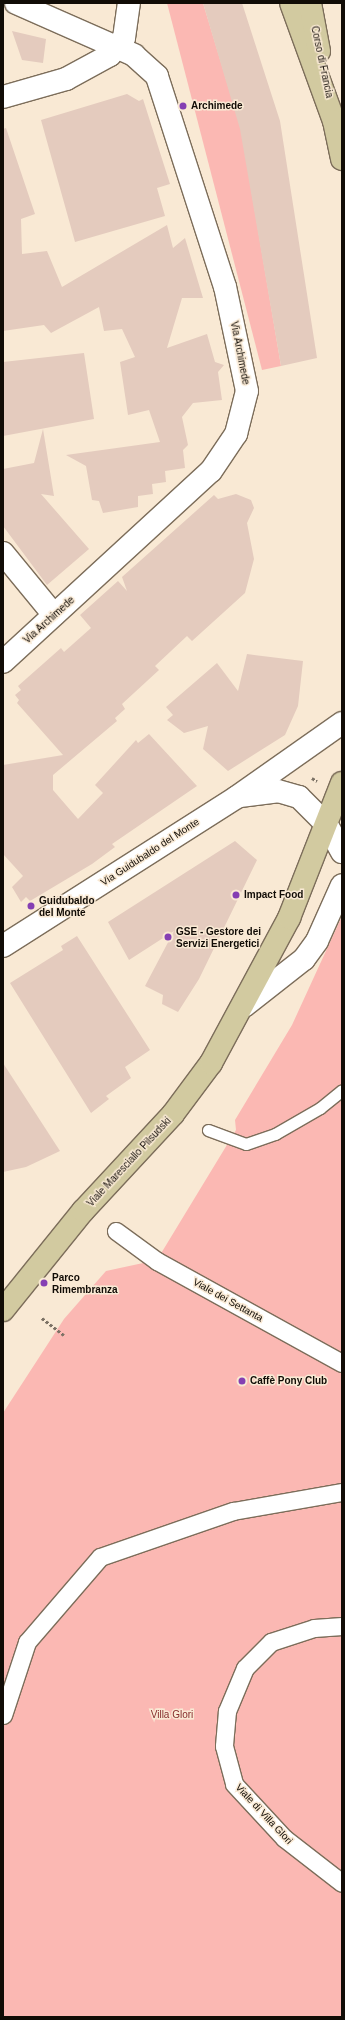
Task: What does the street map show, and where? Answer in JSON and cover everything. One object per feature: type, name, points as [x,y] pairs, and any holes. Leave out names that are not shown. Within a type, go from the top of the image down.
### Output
[{"type":"main road","points":[[291,3],[334,121],[342,159]]},
{"type":"main road","name":"Corso di Francia","points":[[310,3],[334,121]]},
{"type":"main road","name":"Viale Maresciallo Pilsudski","points":[[3,1310],[83,1211],[173,1114],[211,1063],[244,1006],[289,918],[327,825],[342,783]]},
{"type":"street","name":"Via Archimede","points":[[3,662],[218,463],[236,434],[247,391],[230,305],[162,87],[150,66],[118,48],[16,3]]},
{"type":"street","points":[[3,97],[66,79],[101,62],[118,48],[128,25],[129,3]]},
{"type":"street","points":[[3,553],[54,615]]},
{"type":"street","name":"Via Guidubaldo del Monte","points":[[3,946],[237,797],[342,723]]},
{"type":"street","name":"Via Guidubaldo del Monte","points":[[237,797],[278,791],[293,794],[314,808],[327,825]]},
{"type":"street","points":[[327,825],[342,852]]},
{"type":"street","name":"Viale Maresciallo Pilsudski","points":[[244,1006],[304,959],[317,941],[342,884]]},
{"type":"street","name":"Viale dei Settanta","points":[[116,1231],[157,1260],[342,1363]]},
{"type":"street","points":[[3,1715],[26,1642],[100,1557],[233,1511],[342,1492]]},
{"type":"street","name":"Viale di Villa Glori","points":[[341,1882],[284,1838],[234,1784],[224,1746],[228,1711],[245,1668],[271,1642],[314,1628],[342,1626]]},
{"type":"lane","points":[[208,1130],[246,1144],[275,1134],[320,1108],[342,1090]]},
{"type":"path","points":[[42,1318],[64,1334]]},
{"type":"green space","points":[[167,3],[203,3],[241,129],[281,366],[262,370]]},
{"type":"green space","name":"Villa Glori","points":[[342,916],[342,2017],[3,2017],[3,1413],[64,1319],[106,1271],[157,1260],[236,1130],[235,1120],[292,1025]]},
{"type":"building","points":[[203,3],[242,3],[280,121],[317,358],[281,366],[240,129]]},
{"type":"building","points":[[12,31],[46,39],[43,63],[22,60]]},
{"type":"building","points":[[127,94],[139,101],[143,99],[170,184],[157,188],[165,216],[75,242],[41,120]]},
{"type":"building","points":[[6,128],[35,214],[21,219],[22,254],[47,251],[62,287],[167,225],[173,248],[185,238],[203,298],[182,298],[167,348],[207,334],[215,362],[224,365],[218,372],[222,400],[193,403],[182,417],[188,445],[183,450],[185,468],[165,471],[166,482],[152,484],[153,494],[138,496],[138,507],[103,513],[99,501],[92,500],[86,466],[66,455],[160,442],[149,410],[128,415],[120,362],[135,357],[122,329],[104,331],[99,307],[51,333],[44,325],[3,331],[3,129]]},
{"type":"building","points":[[84,353],[94,419],[3,436],[3,362]]},
{"type":"building","points":[[43,429],[54,496],[41,494],[89,549],[47,585],[3,526],[3,469],[34,463]]},
{"type":"building","points":[[236,494],[251,500],[254,508],[247,523],[254,559],[245,593],[192,641],[187,636],[155,666],[159,670],[122,704],[125,709],[115,718],[117,721],[53,775],[53,790],[78,819],[103,793],[95,785],[136,740],[138,743],[149,734],[197,786],[112,844],[115,847],[92,864],[30,901],[26,897],[21,902],[12,887],[23,876],[3,854],[3,765],[63,755],[17,703],[19,700],[15,695],[21,690],[18,686],[61,648],[64,652],[91,628],[80,615],[118,581],[127,591],[122,577],[214,495],[218,499]]},
{"type":"building","points":[[247,654],[303,661],[298,706],[285,735],[228,771],[203,749],[208,726],[184,733],[167,720],[173,715],[166,707],[217,663],[238,691]]},
{"type":"building","name":"GSE - Gestore dei Servizi Energetici","points":[[235,841],[257,860],[199,979],[178,1012],[162,1004],[163,995],[145,986],[174,931],[129,960],[108,922]]},
{"type":"building","points":[[77,936],[150,1050],[125,1067],[131,1078],[106,1096],[109,1099],[91,1113],[10,983],[63,950],[61,946]]},
{"type":"building","points":[[3,1063],[60,1151],[26,1167],[3,1172]]},
{"type":"place","name":"Archimede","points":[[183,106]]},
{"type":"place","name":"Impact Food","points":[[236,895]]},
{"type":"place","name":"Guidubaldo del Monte","points":[[31,906]]},
{"type":"place","name":"GSE - Gestore dei Servizi Energetici","points":[[168,937]]},
{"type":"place","name":"Parco Rimembranza","points":[[44,1283]]},
{"type":"place","name":"Caffè Pony Club","points":[[242,1381]]}]
